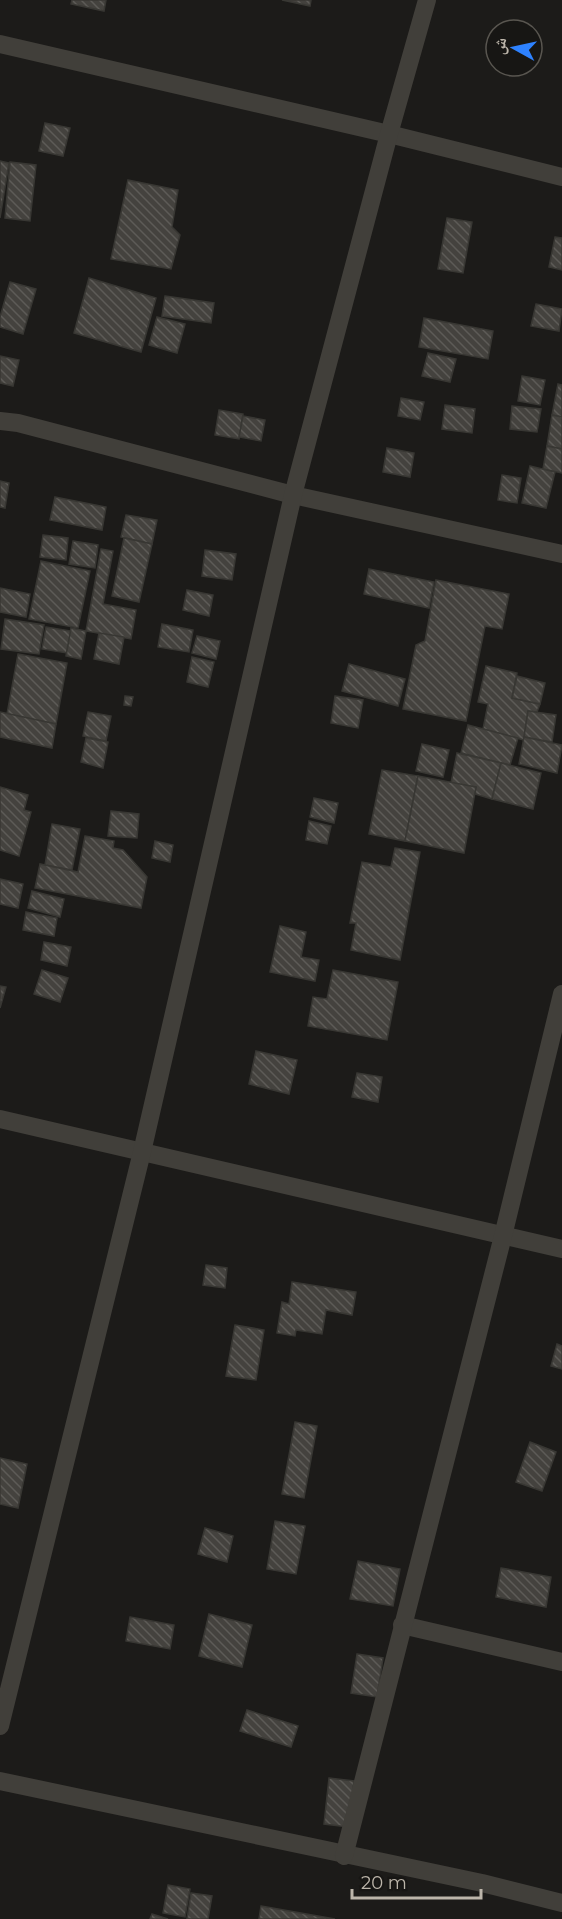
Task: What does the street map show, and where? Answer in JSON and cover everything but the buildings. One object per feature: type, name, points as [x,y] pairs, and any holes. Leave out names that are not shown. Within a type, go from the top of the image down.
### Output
[{"type":"street","points":[[0,1726],[142,1152],[293,495],[427,0]]},
{"type":"street","points":[[0,44],[389,134],[562,177]]},
{"type":"street","points":[[0,421],[18,423],[293,495],[562,554]]},
{"type":"street","points":[[344,1856],[503,1236],[562,994]]},
{"type":"street","points":[[0,1119],[562,1249]]},
{"type":"street","points":[[402,1625],[562,1662]]},
{"type":"street","points":[[0,1780],[344,1856],[482,1883],[562,1903]]}]
